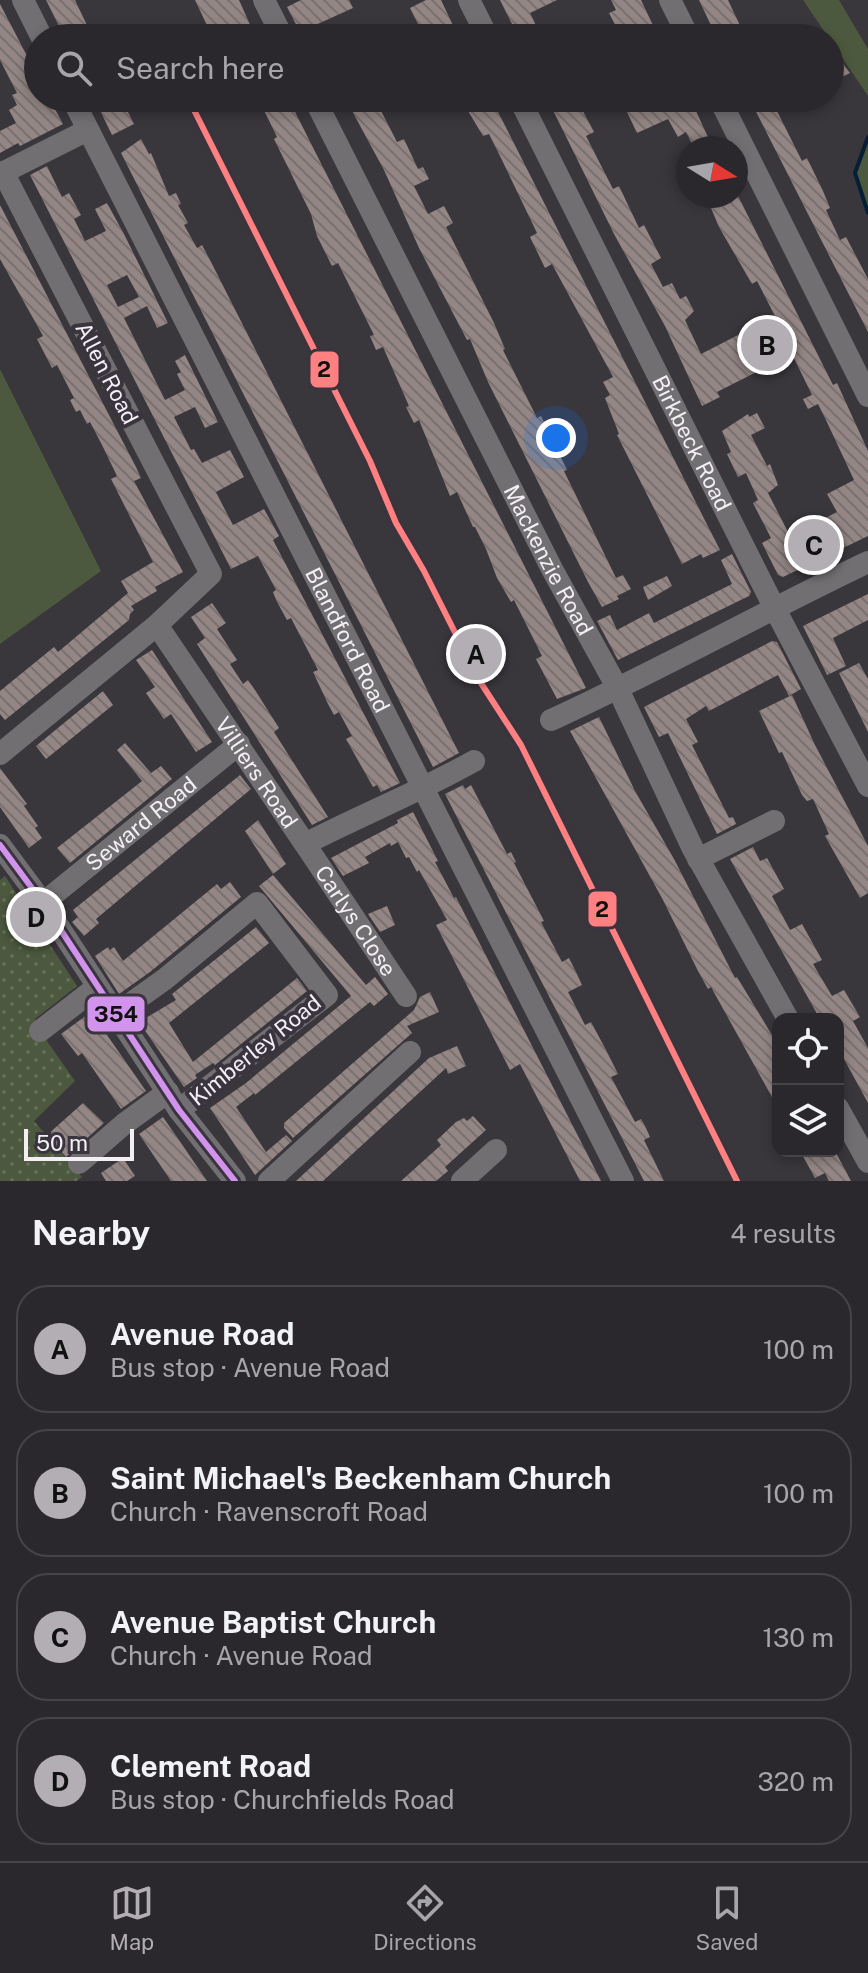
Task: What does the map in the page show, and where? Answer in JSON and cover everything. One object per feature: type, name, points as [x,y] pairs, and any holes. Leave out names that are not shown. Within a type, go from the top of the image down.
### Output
[{"type":"street","points":[[23,0],[35,24]]},
{"type":"street","points":[[264,0],[276,24]]},
{"type":"street","points":[[469,0],[481,24]]},
{"type":"street","points":[[670,0],[682,24]]},
{"type":"street","name":"Blandford Road","points":[[79,112],[623,1181]]},
{"type":"street","name":"Mackenzie Road","points":[[321,112],[552,569],[618,689],[698,859],[785,1013]]},
{"type":"street","name":"Birkbeck Road","points":[[526,112],[774,607],[868,786]]},
{"type":"street","points":[[726,112],[868,396]]},
{"type":"street","points":[[2,173],[88,130]]},
{"type":"street","name":"Allen Road","points":[[2,173],[211,574],[157,625]]},
{"type":"street","points":[[551,720],[868,562]]},
{"type":"street","points":[[0,754],[157,625]]},
{"type":"street","name":"Villiers Road","points":[[157,625],[305,844],[423,789],[474,761]]},
{"type":"street","name":"Seward Road","points":[[43,903],[239,744]]},
{"type":"street","points":[[698,859],[774,821]]},
{"type":"street","name":"Carlys Close","points":[[305,844],[406,996]]},
{"type":"street","points":[[0,845],[43,903],[174,1101],[235,1181]]},
{"type":"street","name":"Kimberley Road","points":[[116,1014],[165,979],[257,903],[327,995],[174,1101]]},
{"type":"street","points":[[40,1031],[97,987]]},
{"type":"street","points":[[269,1181],[410,1052]]},
{"type":"street","points":[[79,1163],[124,1124],[174,1101]]},
{"type":"street","points":[[844,1119],[868,1162]]},
{"type":"street","points":[[462,1181],[496,1150]]},
{"type":"green space","points":[[803,0],[839,0],[868,49],[868,96],[844,61],[844,24],[819,24]]},
{"type":"green space","points":[[868,137],[868,213],[855,173]]},
{"type":"green space","points":[[0,369],[101,571],[0,644]]},
{"type":"green space","points":[[5,876],[77,986],[35,1019],[75,1081],[34,1121],[82,1177],[76,1181],[0,1181],[0,880]]},
{"type":"building","points":[[46,0],[75,0],[86,24],[58,24]]},
{"type":"building","points":[[195,0],[239,0],[250,24],[206,24]]},
{"type":"building","points":[[301,0],[349,0],[353,8],[318,24],[296,24],[287,7]]},
{"type":"building","points":[[426,0],[441,0],[452,24],[418,24],[410,8]]},
{"type":"building","points":[[500,0],[557,0],[530,13],[535,24],[512,24]]},
{"type":"building","points":[[611,0],[641,0],[652,24],[615,24],[609,13],[616,10]]},
{"type":"building","points":[[699,0],[728,0],[739,24],[710,24]]},
{"type":"building","points":[[0,4],[24,50],[24,112],[57,112],[63,124],[0,153],[0,131],[16,123],[9,110],[17,105],[12,95],[17,93],[0,60]]},
{"type":"building","points":[[101,112],[128,112],[134,124],[112,135]]},
{"type":"building","points":[[265,112],[295,112],[586,688],[557,699],[536,659],[542,656],[514,600],[511,602],[497,578],[457,492],[450,496],[419,420],[414,423],[406,407],[409,406],[383,347],[376,350],[370,336],[374,335],[338,263],[332,266],[317,236],[311,214],[274,139],[277,137]]},
{"type":"building","points":[[353,112],[382,112],[397,142],[404,139],[418,169],[423,167],[429,179],[414,186],[428,214],[444,206],[453,223],[446,227],[494,323],[503,350],[537,418],[541,416],[616,578],[623,575],[631,589],[617,596],[619,599],[602,607],[588,582],[488,382],[470,339],[467,340],[419,248],[384,170]]},
{"type":"building","points":[[469,112],[498,112],[720,550],[703,558],[701,554],[682,564],[617,435],[605,398],[610,395],[603,382],[613,377],[552,264],[545,268],[530,237],[537,233],[489,134],[483,136]]},
{"type":"building","points":[[554,112],[583,112],[594,132],[586,136],[613,189],[619,186],[639,228],[644,225],[661,258],[651,264],[663,287],[672,283],[680,299],[686,296],[694,311],[685,320],[701,354],[775,316],[757,281],[752,284],[711,208],[744,208],[833,385],[837,383],[868,451],[868,536],[783,577],[778,575],[762,543],[771,538],[753,503],[758,500],[746,473],[738,477],[727,454],[731,452],[722,431],[748,414],[749,417],[757,413],[765,428],[751,435],[767,466],[770,464],[778,485],[768,493],[788,532],[796,528],[798,532],[837,512],[827,494],[854,480],[818,404],[808,409],[803,399],[812,395],[792,354],[717,392],[720,397],[702,406],[665,326],[614,234]]},
{"type":"building","points":[[627,112],[696,112],[707,136],[688,136],[686,132],[677,136],[668,119],[637,133]]},
{"type":"building","points":[[756,112],[778,112],[802,161],[807,158],[830,208],[826,210],[840,240],[846,237],[868,279],[868,332]]},
{"type":"building","points":[[141,139],[151,153],[169,196],[176,193],[181,204],[178,205],[188,223],[184,225],[197,248],[202,245],[210,260],[459,753],[433,767],[121,153]]},
{"type":"building","points":[[47,166],[62,197],[69,193],[81,215],[74,219],[85,241],[106,231],[95,209],[107,203],[168,323],[157,328],[147,306],[124,318],[165,400],[185,390],[175,361],[185,355],[218,422],[205,428],[195,407],[174,417],[191,450],[194,449],[202,463],[230,450],[244,477],[216,492],[222,504],[233,525],[264,509],[279,536],[273,540],[400,783],[381,792],[377,785],[373,787],[346,739],[352,736],[339,712],[334,715],[328,704],[313,672],[318,670],[291,618],[287,620],[276,600],[273,592],[276,590],[258,556],[231,569],[30,175]],"holes":[[[127,275],[139,297],[118,307],[107,285]]]},
{"type":"building","points":[[0,205],[136,467],[141,478],[134,481],[183,572],[155,587],[157,591],[131,606],[134,610],[129,620],[5,720],[0,714],[0,691],[54,647],[58,652],[128,593],[121,581],[153,562],[111,479],[117,476],[102,445],[90,422],[87,424],[80,410],[76,412],[70,400],[74,398],[57,365],[52,368],[37,339],[43,336],[0,259]]},
{"type":"building","points":[[732,554],[751,592],[749,596],[618,660],[597,621],[610,615],[617,630],[649,613],[654,623],[732,584],[721,560]]},
{"type":"building","points":[[667,576],[672,586],[648,600],[643,587]]},
{"type":"building","points":[[868,594],[868,620],[833,638],[846,666],[827,675],[803,626]]},
{"type":"building","points":[[212,603],[226,623],[217,629],[237,660],[230,664],[243,684],[248,680],[255,690],[279,728],[274,732],[328,817],[312,825],[197,644],[205,638],[191,617]]},
{"type":"building","points":[[772,641],[777,642],[801,689],[789,696],[778,675],[709,711],[706,706],[686,719],[698,742],[692,745],[729,818],[733,817],[736,824],[717,834],[668,733],[659,737],[644,707]]},
{"type":"building","points":[[152,650],[212,742],[196,752],[171,714],[164,719],[146,693],[155,687],[136,660]]},
{"type":"building","points":[[859,663],[868,679],[868,732],[839,673]]},
{"type":"building","points":[[103,691],[113,705],[46,759],[36,746]]},
{"type":"building","points":[[792,695],[868,846],[868,893],[860,898],[825,836],[829,834],[813,799],[807,801],[802,795],[759,711]]},
{"type":"building","points":[[599,717],[735,978],[772,1035],[772,1097],[711,987],[708,989],[698,971],[663,900],[570,731]]},
{"type":"building","points":[[125,743],[151,773],[161,766],[172,779],[70,863],[57,848],[142,781],[117,750]]},
{"type":"building","points":[[0,768],[27,804],[24,806],[38,826],[35,828],[42,838],[29,848],[0,807]]},
{"type":"building","points":[[240,775],[251,789],[96,919],[99,923],[84,936],[72,922],[78,917],[73,910]]},
{"type":"building","points":[[463,785],[465,789],[471,785],[507,854],[511,852],[562,962],[569,958],[582,985],[568,992],[585,1025],[591,1022],[605,1048],[618,1074],[611,1077],[635,1122],[641,1119],[645,1126],[650,1137],[644,1140],[664,1181],[644,1181],[445,794]]},
{"type":"building","points":[[413,812],[438,861],[435,862],[456,897],[601,1181],[580,1181],[520,1064],[510,1070],[436,925],[447,920],[419,870],[417,872],[409,857],[406,858],[398,842],[391,846],[390,843],[365,857],[369,863],[343,876],[331,858]]},
{"type":"building","points":[[258,820],[286,864],[273,874],[245,831]]},
{"type":"building","points":[[753,847],[760,861],[767,858],[784,889],[772,896],[790,930],[802,924],[822,960],[813,964],[832,996],[844,990],[860,1017],[853,1021],[868,1048],[868,1103],[844,1059],[844,1013],[817,1013],[730,859]]},
{"type":"building","points":[[273,875],[366,985],[375,977],[388,994],[374,1006],[370,1002],[236,1107],[266,1152],[286,1135],[292,1141],[255,1175],[210,1108],[246,1083],[351,996],[259,886]]},
{"type":"building","points":[[230,882],[241,897],[119,994],[95,956],[108,947],[110,950],[114,947],[123,961],[217,884],[221,889]]},
{"type":"building","points":[[387,906],[395,925],[380,932],[368,914]]},
{"type":"building","points":[[256,927],[269,943],[169,1023],[193,1062],[297,978],[307,991],[215,1065],[213,1063],[195,1075],[197,1078],[184,1087],[139,1022],[176,1000],[172,994]]},
{"type":"building","points":[[430,992],[439,1012],[407,1026],[412,1033],[293,1138],[284,1128],[284,1123],[414,1010],[420,997]]},
{"type":"building","points":[[91,1012],[146,1091],[121,1109],[82,1053],[78,1056],[61,1034]]},
{"type":"building","points":[[457,1046],[466,1066],[448,1074],[446,1068],[323,1181],[296,1181],[429,1058]]},
{"type":"building","points":[[83,1103],[104,1123],[66,1157],[47,1135]]},
{"type":"building","points":[[473,1116],[486,1130],[445,1167],[448,1171],[436,1181],[401,1181],[441,1145],[437,1140],[456,1122],[464,1118],[467,1121]]},
{"type":"building","points":[[163,1117],[207,1181],[171,1181],[139,1134]]},
{"type":"building","points":[[803,1157],[838,1157],[851,1181],[829,1181],[825,1173],[815,1178]]},
{"type":"building","points":[[123,1158],[135,1176],[127,1181],[106,1181],[101,1173]]},
{"type":"waterway","points":[[868,137],[855,173],[868,213]]},
{"type":"transit line","name":"2","points":[[195,112],[370,461],[396,523],[479,680],[521,745],[737,1181]]},
{"type":"transit line","name":"354","points":[[0,845],[43,903],[179,1110],[235,1181]]},
{"type":"place","name":"Saint Michael's Beckenham Church","points":[[767,345]]},
{"type":"place","name":"Avenue Baptist Church","points":[[814,545]]},
{"type":"place","name":"Avenue Road","points":[[476,654]]},
{"type":"place","name":"Clement Road","points":[[36,917]]}]
